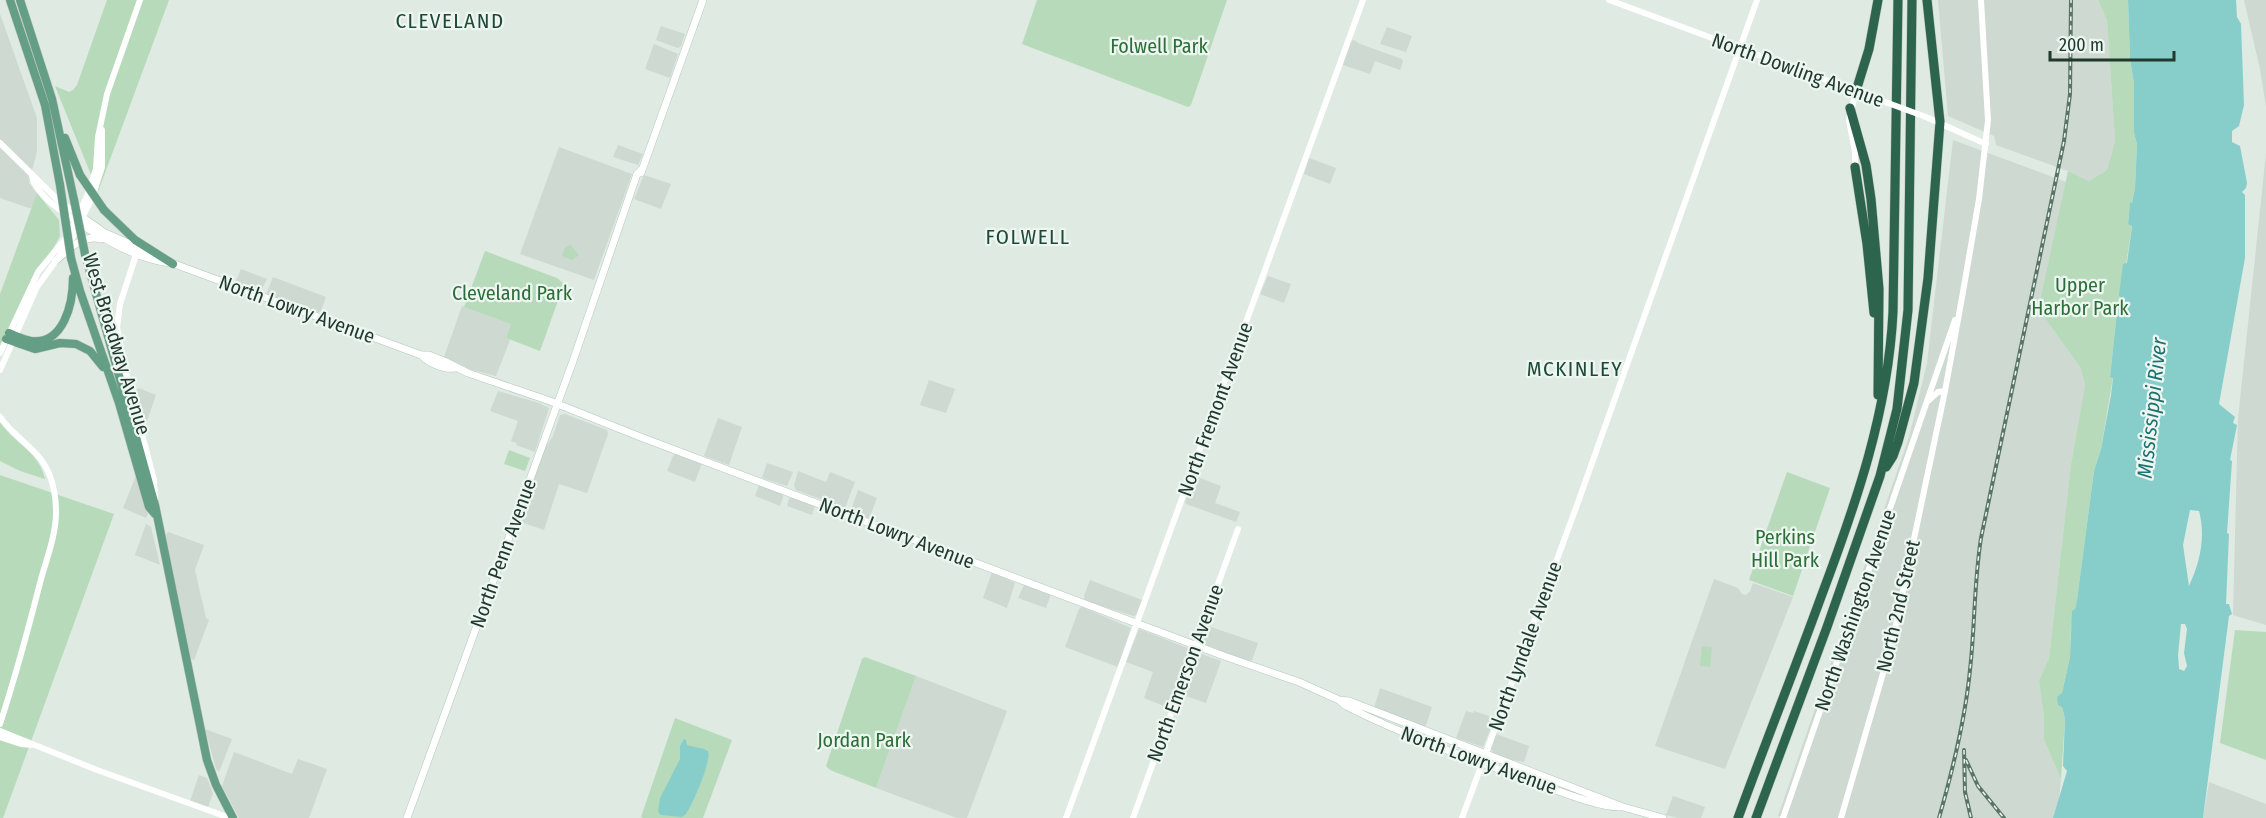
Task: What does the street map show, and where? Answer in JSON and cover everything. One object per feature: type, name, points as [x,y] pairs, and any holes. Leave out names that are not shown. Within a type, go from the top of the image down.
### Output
[{"type":"highway","points":[[1856,91],[1869,50],[1878,0]]},
{"type":"highway","points":[[1738,818],[1860,489],[1882,400],[1892,332],[1898,0]]},
{"type":"highway","points":[[1756,818],[1880,476],[1899,400],[1907,321],[1912,0]]},
{"type":"highway","points":[[1880,476],[1893,456],[1916,371],[1928,278],[1940,122],[1927,0]]},
{"type":"highway","points":[[1850,108],[1866,165],[1879,289],[1878,399],[1860,489]]},
{"type":"highway","points":[[1855,167],[1867,244],[1875,332],[1878,340]]},
{"type":"main road","name":"West Broadway Avenue","points":[[10,0],[36,76],[51,132],[71,261],[111,379],[149,507],[155,510]]},
{"type":"main road","name":"West Broadway Avenue","points":[[20,0],[52,99],[85,254],[155,510],[207,760],[231,818]]},
{"type":"main road","name":"North Penn Avenue","points":[[407,818],[703,0]]},
{"type":"main road","points":[[52,99],[80,175],[104,210],[135,240],[173,264]]},
{"type":"main road","name":"North Lowry Avenue","points":[[79,219],[103,239],[136,254],[173,264]]},
{"type":"main road","name":"North Lowry Avenue","points":[[79,219],[173,264],[421,355],[449,369],[454,368],[557,404],[1195,645],[1299,682],[1399,731],[1482,763],[1614,807],[1623,807],[1663,818]]},
{"type":"main road","points":[[55,261],[78,242],[92,237],[103,239]]},
{"type":"main road","points":[[11,338],[40,341],[50,337],[60,328],[71,299],[71,261]]},
{"type":"main road","points":[[11,338],[35,349],[64,343],[84,347],[94,354],[111,379]]},
{"type":"main road","name":"North Lowry Avenue","points":[[1339,700],[1349,701],[1616,802],[1623,807]]},
{"type":"street","points":[[0,353],[11,338],[37,287],[79,219],[100,176],[101,123],[107,94],[140,0]]},
{"type":"street","name":"North Fremont Avenue","points":[[1066,818],[1363,0]]},
{"type":"street","name":"North Dowling Avenue","points":[[1609,0],[1940,122],[1986,144]]},
{"type":"street","name":"North Lyndale Avenue","points":[[1462,818],[1563,541],[1565,525],[1572,507],[1579,498],[1690,186],[1695,166],[1705,146],[1757,0]]},
{"type":"street","name":"North Washington Avenue","points":[[1945,391],[1979,199],[1986,144],[1988,120],[1981,0]]},
{"type":"street","points":[[1855,167],[1855,152],[1849,125],[1850,108],[1856,91]]},
{"type":"street","points":[[0,143],[79,219]]},
{"type":"street","points":[[0,370],[38,272],[79,219]]},
{"type":"street","points":[[130,245],[136,254]]},
{"type":"street","name":"West Broadway Avenue","points":[[136,254],[120,304],[117,327],[124,365],[154,480],[155,510]]},
{"type":"street","name":"North Washington Avenue","points":[[1783,818],[1961,305]]},
{"type":"street","points":[[1928,402],[1938,392],[1945,391]]},
{"type":"street","name":"North 2nd Street","points":[[1841,818],[1893,639],[1945,391]]},
{"type":"street","points":[[0,417],[35,451],[46,468],[53,487],[56,513],[52,540],[26,639],[0,724]]},
{"type":"street","name":"North Emerson Avenue","points":[[1133,818],[1238,529]]},
{"type":"street","points":[[0,731],[231,818]]},
{"type":"street","points":[[0,737],[21,744],[33,745]]},
{"type":"shaded area","points":[[1938,0],[2098,0],[2107,21],[2115,141],[2107,170],[2089,181],[1996,145],[1994,136],[1948,116]]},
{"type":"shaded area","points":[[2244,0],[2266,0],[2266,107],[2260,69]]},
{"type":"shaded area","points":[[0,14],[37,118],[37,151],[29,183],[37,193],[32,208],[0,198]]},
{"type":"shaded area","points":[[661,26],[685,34],[681,46],[678,48],[656,40]]},
{"type":"shaded area","points":[[1387,27],[1412,36],[1406,52],[1380,44]]},
{"type":"shaded area","points":[[1354,40],[1402,59],[1400,70],[1375,61],[1370,74],[1343,65],[1350,41]]},
{"type":"shaded area","points":[[654,44],[678,54],[670,78],[645,69]]},
{"type":"shaded area","points":[[1953,140],[2066,182],[2041,296],[2044,317],[2080,367],[2085,385],[2071,464],[2049,658],[2039,681],[2044,717],[2044,740],[2061,779],[2057,818],[1784,818],[1778,816],[1909,437],[1927,363]]},
{"type":"shaded area","points":[[618,145],[643,154],[638,165],[613,157]]},
{"type":"shaded area","points":[[559,147],[632,174],[594,280],[520,254]]},
{"type":"shaded area","points":[[2266,153],[2266,625],[2233,615],[2238,419]]},
{"type":"shaded area","points":[[1309,158],[1336,168],[1330,184],[1304,174]]},
{"type":"shaded area","points":[[644,175],[671,184],[661,209],[634,199]]},
{"type":"shaded area","points":[[241,269],[267,279],[261,291],[235,283]]},
{"type":"shaded area","points":[[1268,276],[1291,284],[1284,303],[1260,294]]},
{"type":"shaded area","points":[[273,277],[326,297],[321,311],[317,313],[270,296],[267,293]]},
{"type":"shaded area","points":[[462,306],[511,324],[506,338],[510,340],[496,376],[469,369],[444,357]]},
{"type":"shaded area","points":[[929,380],[955,389],[946,413],[920,405]]},
{"type":"shaded area","points":[[139,388],[156,395],[146,424],[143,422],[135,391]]},
{"type":"shaded area","points":[[498,391],[549,408],[535,452],[511,441],[518,421],[490,411]]},
{"type":"shaded area","points":[[565,414],[607,430],[608,434],[587,493],[559,484],[544,530],[518,521],[545,448],[553,436],[560,415]]},
{"type":"shaded area","points":[[718,418],[742,427],[729,465],[704,456]]},
{"type":"shaded area","points":[[676,453],[702,463],[695,482],[667,471]]},
{"type":"shaded area","points":[[767,463],[793,472],[787,486],[762,478]]},
{"type":"shaded area","points":[[798,471],[826,482],[830,472],[855,482],[845,508],[796,490],[794,485]]},
{"type":"shaded area","points":[[137,473],[148,514],[146,518],[123,508]]},
{"type":"shaded area","points":[[1195,476],[1221,486],[1215,503],[1240,512],[1236,522],[1186,504]]},
{"type":"shaded area","points":[[759,485],[782,493],[780,506],[755,496]]},
{"type":"shaded area","points":[[858,490],[877,498],[869,519],[851,510]]},
{"type":"shaded area","points":[[793,497],[815,505],[812,515],[787,506],[789,499]]},
{"type":"shaded area","points":[[146,524],[151,527],[160,565],[135,555]]},
{"type":"shaded area","points":[[168,532],[204,545],[195,570],[206,618],[209,620],[194,660],[191,659],[165,536]]},
{"type":"shaded area","points":[[992,572],[1015,583],[1007,608],[983,598]]},
{"type":"shaded area","points":[[1714,579],[1738,588],[1742,594],[1746,595],[1753,583],[1793,597],[1725,769],[1655,746]]},
{"type":"shaded area","points":[[1090,580],[1142,600],[1136,615],[1085,601],[1084,596]]},
{"type":"shaded area","points":[[1024,585],[1051,594],[1046,608],[1018,598]]},
{"type":"shaded area","points":[[1082,607],[1131,628],[1118,667],[1065,647],[1079,609]]},
{"type":"shaded area","points":[[1205,625],[1258,643],[1252,660],[1248,661],[1201,643]]},
{"type":"shaded area","points":[[1139,629],[1190,649],[1169,708],[1144,698],[1153,672],[1126,662]]},
{"type":"shaded area","points":[[1196,652],[1221,661],[1206,703],[1180,694]]},
{"type":"shaded area","points":[[916,676],[1007,711],[967,818],[957,818],[876,788]]},
{"type":"shaded area","points":[[1380,688],[1432,707],[1425,727],[1374,708]]},
{"type":"shaded area","points":[[1466,711],[1473,713],[1474,711],[1495,718],[1483,747],[1456,738]]},
{"type":"shaded area","points":[[205,729],[232,739],[219,772],[216,769]]},
{"type":"shaded area","points":[[1496,734],[1529,746],[1524,762],[1493,753],[1491,749]]},
{"type":"shaded area","points":[[234,752],[292,774],[298,759],[327,769],[309,818],[239,818],[222,786]]},
{"type":"shaded area","points":[[199,775],[207,778],[213,793],[208,807],[190,801]]},
{"type":"shaded area","points":[[2209,782],[2266,804],[2266,818],[2203,818]]},
{"type":"shaded area","points":[[1673,796],[1705,807],[1701,818],[1678,818],[1666,815]]},
{"type":"green space","points":[[107,0],[169,0],[98,192],[55,86],[69,92],[77,85]]},
{"type":"green space","name":"Folwell Park","points":[[1037,0],[1227,0],[1191,105],[1188,107],[1022,44]]},
{"type":"green space","name":"Upper Harbor Park","points":[[2098,0],[2128,0],[2130,59],[2134,83],[2134,133],[2137,144],[2135,188],[2130,204],[2128,223],[2132,225],[2121,299],[2118,302],[2110,376],[2113,377],[2101,449],[2094,471],[2077,600],[2071,628],[2070,657],[2062,693],[2065,719],[2061,779],[2044,740],[2044,717],[2039,681],[2049,658],[2071,464],[2085,385],[2080,367],[2044,317],[2041,296],[2068,171],[2089,181],[2107,170],[2115,141],[2107,21]]},
{"type":"green space","points":[[37,193],[59,220],[60,236],[2,342],[0,350],[0,294]]},
{"type":"green space","points":[[570,244],[579,255],[572,260],[562,256],[564,249]]},
{"type":"green space","name":"Cleveland Park","points":[[485,251],[557,278],[564,284],[540,351],[506,338],[511,324],[464,307]]},
{"type":"green space","points":[[0,422],[32,454],[42,469],[45,479],[20,471],[0,461]]},
{"type":"green space","points":[[509,450],[530,458],[525,471],[504,464]]},
{"type":"green space","name":"Perkins Hill Park","points":[[1787,472],[1830,488],[1793,596],[1749,580]]},
{"type":"green space","points":[[0,475],[114,514],[3,818],[0,818]]},
{"type":"green space","points":[[2235,630],[2266,632],[2266,760],[2220,743]]},
{"type":"green space","points":[[1702,646],[1712,647],[1710,667],[1700,666]]},
{"type":"green space","name":"Jordan Park","points":[[865,657],[916,676],[876,788],[830,770],[826,766],[862,659]]},
{"type":"green space","points":[[675,718],[732,740],[703,818],[643,818],[641,817]]},
{"type":"water","name":"Mississippi River","points":[[2128,0],[2236,0],[2237,17],[2241,24],[2244,105],[2239,126],[2232,131],[2232,142],[2240,146],[2247,183],[2242,192],[2245,195],[2245,258],[2219,404],[2235,417],[2233,423],[2237,425],[2230,460],[2232,461],[2227,533],[2229,534],[2226,604],[2229,604],[2232,614],[2229,616],[2203,818],[2053,818],[2067,771],[2063,766],[2065,719],[2057,697],[2062,693],[2070,657],[2072,611],[2075,609],[2077,600],[2094,471],[2101,449],[2111,395],[2113,378],[2110,377],[2118,302],[2121,299],[2119,295],[2123,264],[2127,263],[2132,226],[2128,224],[2130,203],[2132,203],[2135,188],[2137,144],[2134,133],[2134,83],[2130,59]],"holes":[[[2190,510],[2199,511],[2202,540],[2199,559],[2189,586],[2183,545]],[[2181,624],[2185,624],[2187,629],[2184,653],[2187,666],[2184,671],[2179,669],[2178,655]]]},
{"type":"water","points":[[684,739],[687,745],[708,751],[705,772],[686,814],[682,817],[661,815],[658,812],[660,798],[680,759],[680,746]]},
{"type":"railway","points":[[1939,818],[1954,763],[1968,689],[1981,538],[2064,141],[2070,94],[2071,0]]},
{"type":"railway","points":[[1964,750],[1965,792],[1971,818]]},
{"type":"railway","points":[[1966,760],[1978,786],[2004,818]]},
{"type":"district","name":"CLEVELAND","points":[[450,21]]},
{"type":"district","name":"FOLWELL","points":[[1028,237]]},
{"type":"district","name":"MCKINLEY","points":[[1575,369]]}]
